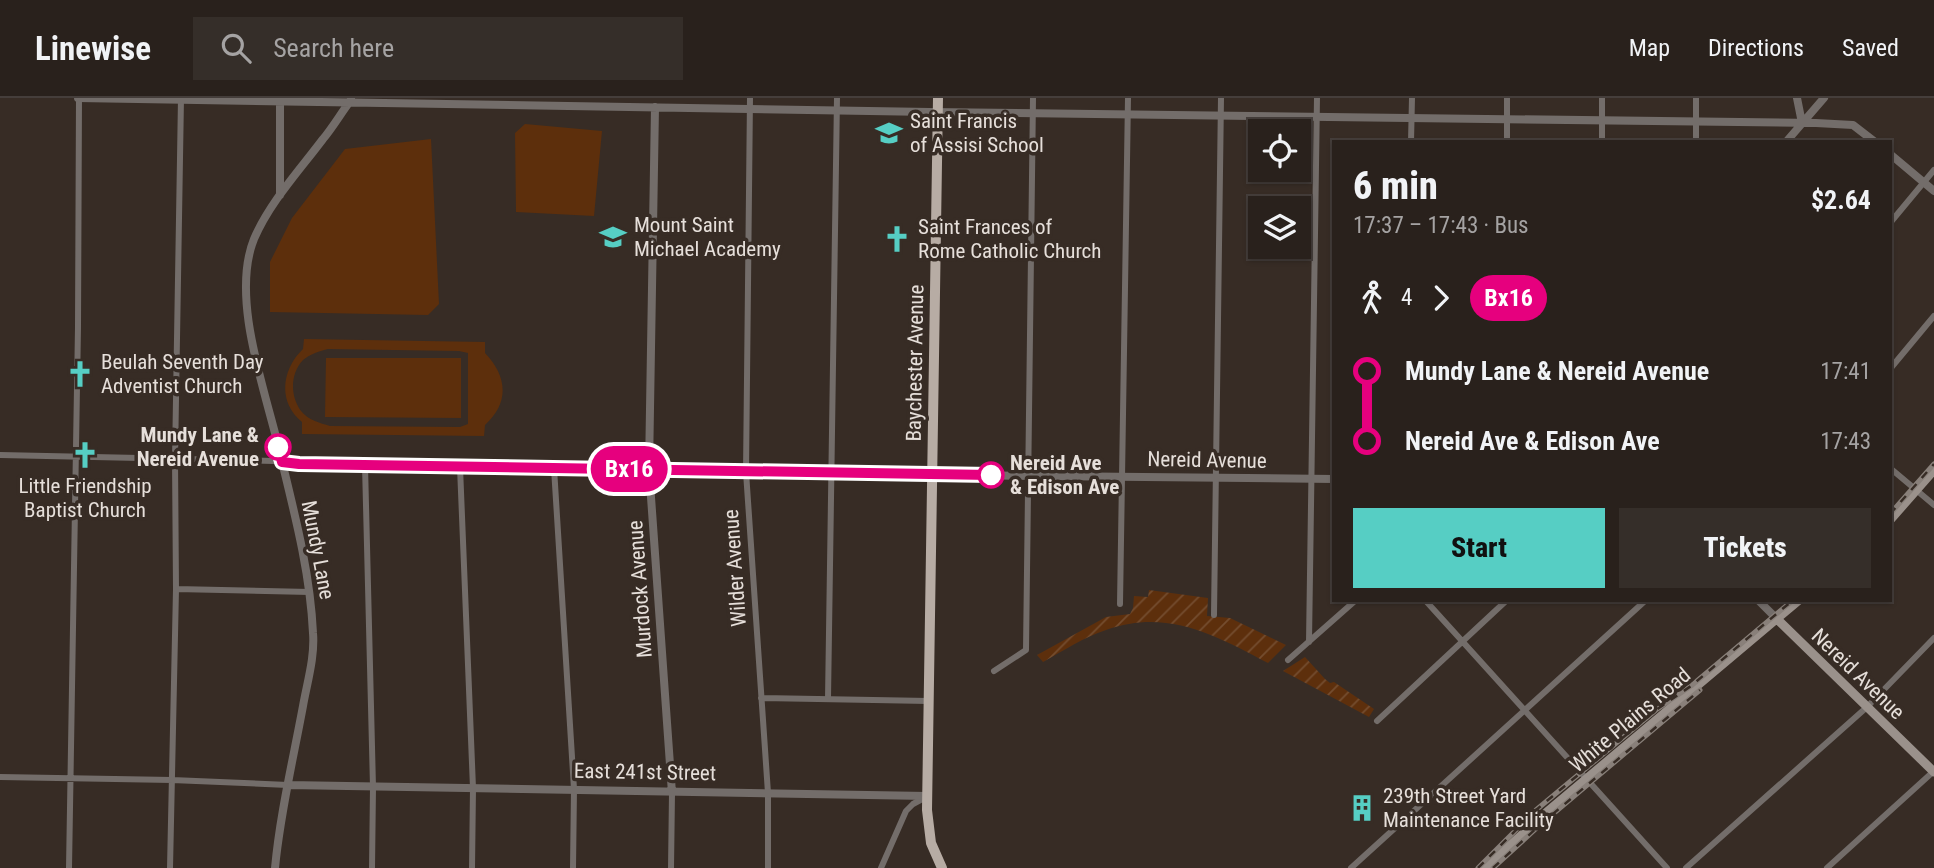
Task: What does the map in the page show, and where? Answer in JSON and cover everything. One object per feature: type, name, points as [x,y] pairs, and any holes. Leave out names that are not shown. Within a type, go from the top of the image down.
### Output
[{"type":"main road","name":"Baychester Avenue","points":[[928,796],[938,98]]},
{"type":"main road","points":[[1892,518],[1934,470]]},
{"type":"main road","name":"White Plains Road","points":[[1485,868],[1586,779],[1797,602]]},
{"type":"main road","name":"Nereid Avenue","points":[[1777,619],[1934,771]]},
{"type":"main road","points":[[928,796],[930,836],[942,868]]},
{"type":"street","points":[[69,868],[78,327],[78,98],[655,102],[750,108],[1032,114],[1802,123],[1853,125],[1872,140]]},
{"type":"street","name":"Wilder Avenue","points":[[750,98],[746,472],[768,793],[768,868]]},
{"type":"street","points":[[828,699],[837,98]]},
{"type":"street","points":[[993,671],[1026,650],[1033,98]]},
{"type":"street","points":[[1120,604],[1128,98]]},
{"type":"street","points":[[1213,615],[1222,98]]},
{"type":"street","points":[[1309,642],[1317,98]]},
{"type":"street","points":[[1411,140],[1412,98]]},
{"type":"street","points":[[1507,98],[1507,140]]},
{"type":"street","points":[[1602,98],[1602,140]]},
{"type":"street","points":[[1696,98],[1696,140]]},
{"type":"street","points":[[1797,98],[1802,123]]},
{"type":"street","points":[[1788,140],[1824,98]]},
{"type":"street","points":[[170,868],[181,99]]},
{"type":"street","points":[[280,99],[280,195]]},
{"type":"street","name":"Mundy Lane","points":[[275,868],[314,637],[310,592],[250,332],[245,296],[248,264],[254,239],[269,211],[351,101]]},
{"type":"street","name":"Murdock Avenue","points":[[655,102],[649,469],[672,793],[671,868]]},
{"type":"street","points":[[1892,156],[1934,191]]},
{"type":"street","points":[[1892,221],[1934,170]]},
{"type":"street","points":[[1892,367],[1934,316]]},
{"type":"street","points":[[0,455],[282,462]]},
{"type":"street","name":"Nereid Avenue","points":[[282,462],[746,472],[1332,479]]},
{"type":"street","points":[[365,465],[373,787],[372,868]]},
{"type":"street","points":[[460,467],[473,788],[472,868]]},
{"type":"street","points":[[554,468],[574,789],[573,868]]},
{"type":"street","points":[[1892,470],[1934,505]]},
{"type":"street","points":[[176,589],[310,592]]},
{"type":"street","points":[[1288,660],[1354,602]]},
{"type":"street","points":[[1427,602],[1667,868]]},
{"type":"street","points":[[1377,721],[1505,602]]},
{"type":"street","points":[[1351,868],[1644,602]]},
{"type":"street","name":"Nereid Avenue","points":[[1760,602],[1777,619]]},
{"type":"street","points":[[1686,868],[1867,707],[1934,638]]},
{"type":"street","points":[[761,698],[929,701]]},
{"type":"street","points":[[1827,868],[1934,771]]},
{"type":"street","points":[[0,777],[288,785]]},
{"type":"street","name":"East 241st Street","points":[[288,785],[928,796]]},
{"type":"street","points":[[881,868],[906,811],[928,796]]},
{"type":"shaded area","points":[[525,124],[602,131],[594,216],[516,212],[515,133]]},
{"type":"shaded area","points":[[431,139],[439,304],[428,315],[270,312],[270,262],[292,218],[345,149]]},
{"type":"shaded area","points":[[304,339],[485,342],[485,353],[501,380],[502,398],[499,407],[485,425],[484,436],[302,434],[302,422],[289,405],[285,385],[290,366],[303,349]],"holes":[[[328,349],[468,353],[468,424],[460,427],[330,426],[307,417],[297,405],[293,392],[294,378],[303,360]]]},
{"type":"shaded area","points":[[326,358],[461,358],[461,418],[325,417]]},
{"type":"shaded area","points":[[1149,590],[1208,598],[1207,616],[1230,618],[1286,645],[1268,663],[1210,634],[1170,623],[1150,622],[1128,624],[1098,633],[1043,662],[1037,655],[1106,617],[1130,614],[1134,596],[1148,597]]},
{"type":"shaded area","points":[[1305,657],[1330,683],[1334,682],[1374,709],[1369,717],[1283,671]]},
{"type":"railway","points":[[1892,512],[1934,464]]},
{"type":"railway","points":[[1478,868],[1536,810],[1791,602]]},
{"type":"railway","points":[[1493,868],[1700,690]]},
{"type":"bus line","name":"Bx16","points":[[278,447],[282,462],[299,464],[991,475]]},
{"type":"place","name":"Saint Francis of Assisi School","points":[[889,133]]},
{"type":"place","name":"Mount Saint Michael Academy","points":[[613,237]]},
{"type":"place","name":"Saint Frances of Rome Catholic Church","points":[[897,239]]},
{"type":"place","name":"Beulah Seventh Day Adventist Church","points":[[80,374]]},
{"type":"place","name":"Mundy Lane & Nereid Avenue","points":[[278,447]]},
{"type":"place","name":"Little Friendship Baptist Church","points":[[85,455]]},
{"type":"place","name":"Nereid Ave & Edison Ave","points":[[991,475]]},
{"type":"place","name":"239th Street Yard Maintenance Facility","points":[[1362,808]]}]
